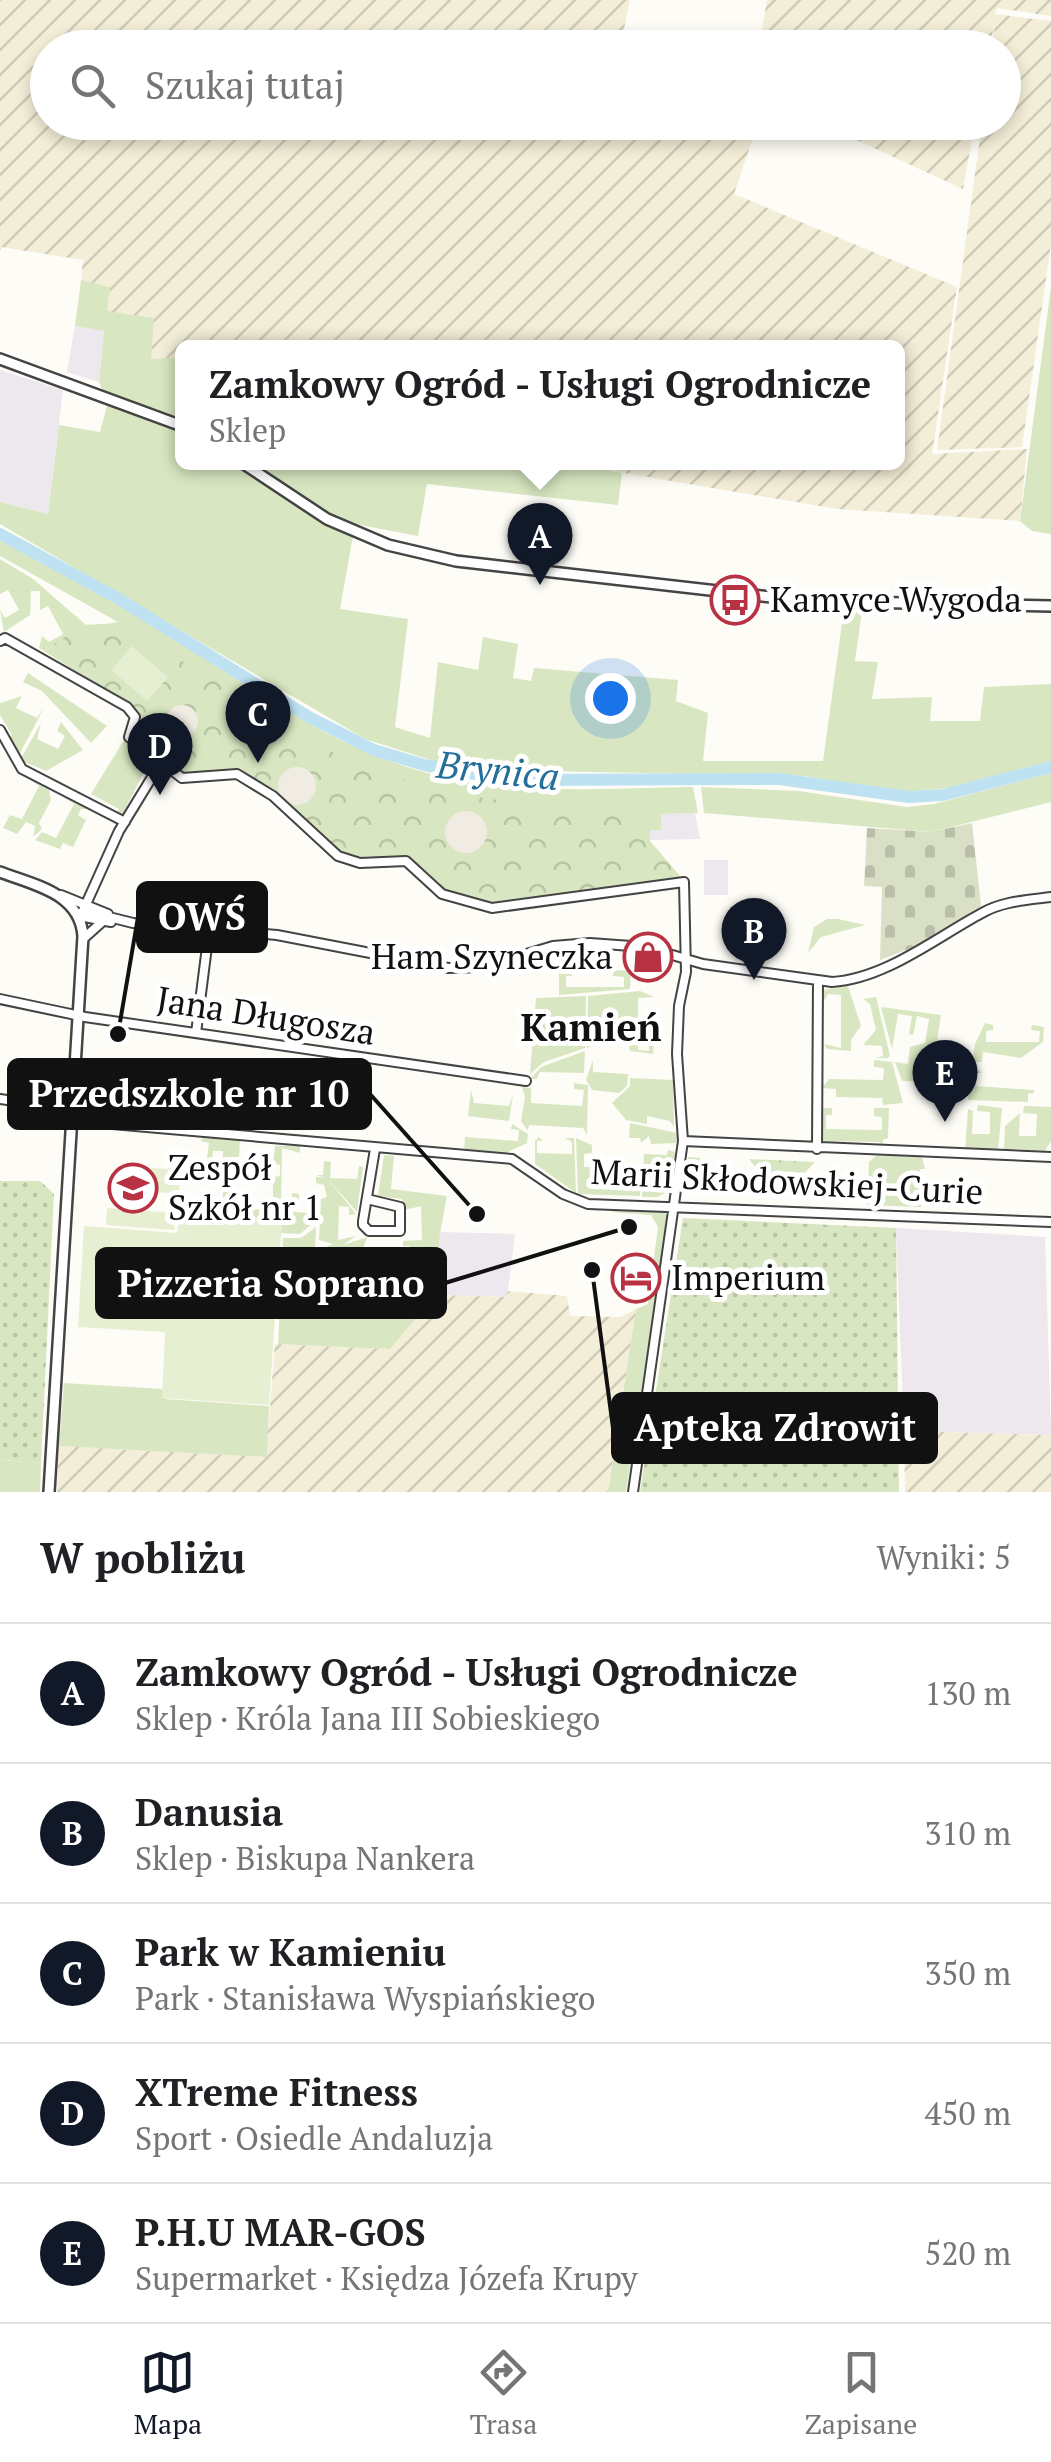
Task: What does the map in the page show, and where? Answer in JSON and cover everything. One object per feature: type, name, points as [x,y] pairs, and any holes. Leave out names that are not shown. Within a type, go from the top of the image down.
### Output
[{"type":"street","points":[[0,360],[175,423]]},
{"type":"street","points":[[252,470],[290,498],[363,536],[456,561],[806,600],[1051,606]]},
{"type":"street","points":[[0,641],[5,638],[34,652],[128,707],[135,718],[129,737],[160,764],[188,780],[237,774],[273,796],[338,856],[360,863],[406,861],[442,894],[476,905],[500,907],[682,880],[687,922],[677,1054],[683,1140],[634,1492]]},
{"type":"street","points":[[0,730],[22,769],[125,822]]},
{"type":"street","points":[[48,1492],[84,911],[125,822],[160,764]]},
{"type":"street","points":[[0,872],[56,893],[103,921],[277,935],[463,969],[571,944],[645,947],[685,959],[840,982],[868,973],[998,906],[1051,898]]},
{"type":"street","points":[[84,911],[123,921]]},
{"type":"street","points":[[84,939],[103,921]]},
{"type":"street","points":[[196,1033],[208,931]]},
{"type":"street","points":[[817,1149],[818,981]]},
{"type":"street","name":"Jana Długosza","points":[[0,999],[80,1016],[526,1081]]},
{"type":"street","name":"Marii Skłodowskiej-Curie","points":[[0,1099],[36,1102],[73,1113],[82,1120],[112,1124],[512,1159],[562,1194],[588,1204],[1051,1222]]},
{"type":"street","points":[[683,1140],[1051,1157]]},
{"type":"street","points":[[367,1199],[400,1207],[400,1231],[364,1228],[367,1199],[375,1148]]},
{"type":"shaded area","points":[[0,0],[630,0],[624,30],[30,30],[30,140],[752,140],[734,194],[957,287],[932,454],[1027,449],[1020,521],[837,509],[606,470],[905,470],[905,340],[175,340],[175,357],[151,359],[107,311],[110,287],[81,280],[83,260],[1,247],[0,251]]},
{"type":"shaded area","points":[[767,0],[1051,0],[1051,16],[997,8],[995,14],[1051,21],[1051,244],[1022,447],[937,450],[980,140],[1021,140],[1021,30],[994,30],[995,24],[993,30],[762,30]]},
{"type":"shaded area","points":[[856,140],[972,140],[963,189]]},
{"type":"shaded area","points":[[75,326],[104,330],[99,382],[67,372]]},
{"type":"shaded area","points":[[0,370],[63,390],[48,514],[0,502]]},
{"type":"shaded area","points":[[182,705],[193,710],[198,721],[193,732],[182,737],[171,732],[166,721],[171,710]]},
{"type":"shaded area","points":[[297,767],[310,773],[316,786],[310,799],[297,805],[284,799],[278,786],[284,773]]},
{"type":"shaded area","points":[[466,811],[481,817],[487,832],[481,847],[466,853],[451,847],[445,832],[451,817]]},
{"type":"shaded area","points":[[695,813],[700,839],[650,840],[650,830],[661,814]]},
{"type":"shaded area","points":[[704,860],[728,860],[728,895],[704,895]]},
{"type":"shaded area","points":[[896,1228],[1045,1237],[1051,1435],[904,1431]]},
{"type":"shaded area","points":[[440,1232],[515,1234],[507,1297],[436,1295]]},
{"type":"shaded area","points":[[508,1291],[567,1296],[570,1316],[621,1317],[636,1309],[608,1492],[57,1492],[59,1446],[266,1457],[275,1344],[390,1349],[436,1295],[506,1297]]},
{"type":"shaded area","points":[[904,1431],[1051,1435],[1051,1492],[905,1492]]},
{"type":"green space","points":[[81,280],[110,287],[107,311],[154,318],[151,359],[175,357],[175,470],[622,473],[618,505],[427,484],[418,536],[355,524],[340,609],[408,619],[395,727],[430,738],[438,662],[478,670],[483,637],[518,644],[513,678],[531,681],[534,668],[678,680],[676,701],[708,713],[703,761],[823,761],[844,609],[862,611],[855,661],[878,662],[872,699],[932,697],[930,721],[980,721],[984,687],[1051,684],[1051,761],[949,788],[901,792],[804,776],[485,770],[434,761],[365,739],[0,524],[0,502],[48,514],[59,425],[100,432],[108,402],[99,382],[104,331],[75,326]]},
{"type":"green space","points":[[1051,287],[1051,534],[1032,531],[1020,521]]},
{"type":"green space","points":[[0,538],[129,609],[298,717],[378,757],[464,781],[521,788],[693,787],[698,813],[661,814],[661,830],[650,830],[650,841],[443,796],[347,766],[102,625],[118,622],[0,556]]},
{"type":"green space","points":[[0,559],[33,579],[86,625],[77,634],[148,712],[131,731],[138,719],[130,705],[46,652],[53,647],[44,651],[39,648],[42,636],[49,642],[63,634],[48,606],[40,610],[40,591],[31,591],[30,615],[4,632],[0,610],[5,618],[19,610],[8,590],[0,594]]},
{"type":"green space","points":[[119,623],[346,760],[444,792],[504,801],[619,806],[621,813],[649,823],[650,841],[681,877],[494,906],[440,890],[406,859],[364,861],[343,856],[275,795],[235,771],[188,778],[133,736],[138,719],[130,705],[44,651],[83,625]]},
{"type":"green space","points":[[132,646],[168,677],[147,701],[111,670]]},
{"type":"green space","points":[[28,673],[107,726],[91,743],[42,691],[23,682]]},
{"type":"green space","points":[[22,696],[16,708],[37,718],[45,706],[18,757],[7,738],[12,735],[0,715],[0,703]]},
{"type":"green space","points":[[61,722],[83,750],[46,771],[20,760],[41,723],[37,739],[58,749],[65,736],[57,731]]},
{"type":"green space","points":[[124,740],[151,759],[121,817],[116,815],[119,809],[91,794]]},
{"type":"green space","points":[[1051,773],[1051,802],[931,832],[704,813],[701,787],[798,791],[907,807],[934,804]]},
{"type":"green space","points":[[29,779],[49,790],[51,800],[39,823],[42,829],[33,837],[35,826],[26,822],[17,834],[3,828],[10,815],[22,819],[39,786]]},
{"type":"green space","points":[[61,796],[88,809],[81,809],[78,815],[86,820],[73,847],[63,843],[60,849],[35,840],[42,832],[56,838],[74,804]]},
{"type":"green space","points":[[972,823],[981,906],[914,947],[880,960],[882,887],[864,886],[867,828],[931,832]]},
{"type":"green space","points":[[827,919],[865,925],[821,937],[808,953],[814,927]]},
{"type":"green space","points":[[559,968],[572,968],[572,976],[566,976],[566,987],[624,987],[624,977],[613,976],[613,970],[631,971],[630,989],[559,995]]},
{"type":"green space","points":[[848,986],[861,1026],[851,1040],[851,1051],[827,1049],[824,1044],[841,1048],[841,995],[828,994],[823,1003],[822,990]]},
{"type":"green space","points":[[640,991],[654,997],[638,998],[638,1050],[649,1051],[649,1043],[654,1043],[653,1054],[630,1051],[627,1031],[598,1029],[598,1042],[623,1045],[594,1044],[587,1048],[588,996]]},
{"type":"green space","points":[[586,996],[585,1048],[544,1062],[530,1074],[536,998]]},
{"type":"green space","points":[[876,997],[888,1058],[874,1058],[883,1056],[882,1046],[863,1045],[876,1030],[870,1004],[863,999]]},
{"type":"green space","points":[[881,1007],[941,1015],[930,1088],[928,1082],[902,1081],[895,1062],[908,1064],[910,1047],[925,1043],[929,1019],[917,1016],[913,1035],[909,1034],[912,1016],[898,1014],[892,1049]]},
{"type":"green space","points":[[985,1023],[993,1025],[993,1030],[986,1031],[986,1042],[1039,1042],[1040,1031],[1031,1030],[1032,1025],[1044,1027],[1043,1042],[1021,1058],[983,1052],[982,1062],[973,1062],[970,1077],[975,1044]]},
{"type":"green space","points":[[585,1051],[584,1073],[540,1072],[537,1079],[530,1079],[541,1067]]},
{"type":"green space","points":[[593,1060],[593,1072],[628,1074],[627,1086],[619,1093],[592,1090],[586,1080]]},
{"type":"green space","points":[[874,1060],[892,1062],[903,1103],[883,1105],[882,1098],[836,1097],[836,1089],[822,1088],[829,1079],[883,1080],[884,1068],[874,1067]]},
{"type":"green space","points":[[977,1068],[982,1073],[976,1073],[976,1086],[1034,1093],[1028,1094],[1028,1102],[968,1100],[970,1081]]},
{"type":"green space","points":[[630,1078],[673,1080],[674,1127],[670,1121],[647,1116],[647,1124],[626,1120],[612,1103],[630,1086]]},
{"type":"green space","points":[[574,1083],[588,1085],[587,1135],[583,1128],[529,1125],[528,1131],[521,1121],[525,1097],[522,1087],[531,1088],[531,1103],[582,1106],[584,1090],[574,1089]]},
{"type":"green space","points":[[471,1090],[474,1103],[509,1106],[513,1095],[509,1121],[468,1116]]},
{"type":"green space","points":[[978,1105],[1002,1108],[998,1151],[965,1150],[968,1109],[973,1111],[972,1134],[990,1134],[990,1112],[977,1111]]},
{"type":"green space","points":[[1024,1106],[1051,1107],[1051,1141],[1045,1151],[1004,1149],[1005,1126],[1020,1113],[1019,1136],[1036,1136],[1037,1114],[1023,1113]]},
{"type":"green space","points":[[823,1108],[832,1108],[832,1115],[826,1115],[826,1129],[882,1130],[882,1117],[874,1116],[874,1108],[889,1108],[888,1138],[883,1140],[882,1148],[880,1142],[821,1141]]},
{"type":"green space","points":[[630,1123],[677,1133],[676,1143],[651,1144],[649,1136],[641,1143],[640,1138],[629,1138]]},
{"type":"green space","points":[[512,1124],[528,1134],[527,1143],[506,1153],[464,1152],[465,1137],[518,1141],[519,1130],[511,1129]]},
{"type":"green space","points":[[204,1137],[240,1140],[239,1157],[229,1158],[228,1185],[235,1186],[234,1205],[223,1205],[223,1151],[213,1151],[212,1159],[207,1159],[209,1143],[200,1141]]},
{"type":"green space","points":[[539,1137],[543,1141],[537,1141],[537,1153],[572,1154],[572,1142],[565,1138],[574,1138],[576,1193],[535,1164],[535,1141]]},
{"type":"green space","points":[[576,1138],[592,1145],[592,1153],[584,1154],[584,1167],[641,1169],[640,1196],[578,1194]]},
{"type":"green space","points":[[275,1146],[300,1146],[300,1153],[282,1148],[281,1204],[292,1205],[292,1193],[299,1194],[298,1208],[267,1204],[266,1197],[273,1197],[273,1177],[280,1176],[280,1165],[273,1164]]},
{"type":"green space","points":[[668,1150],[675,1152],[671,1190],[657,1197],[642,1197],[644,1154],[667,1155]]},
{"type":"green space","points":[[384,1155],[394,1156],[391,1189],[447,1196],[436,1295],[390,1349],[278,1344],[283,1238],[301,1238],[316,1227],[315,1252],[333,1244],[319,1240],[321,1199],[327,1197],[324,1185],[316,1183],[316,1177],[326,1178],[316,1175],[323,1175],[324,1161],[331,1162],[330,1178],[357,1179],[359,1166],[363,1167],[357,1212],[328,1179],[356,1214],[349,1215],[349,1207],[339,1206],[338,1240],[356,1236],[343,1245],[367,1237],[361,1255],[409,1256],[410,1246],[403,1246],[403,1241],[422,1240],[421,1206],[404,1210],[402,1199],[378,1196]]},
{"type":"green space","points":[[877,1155],[922,1157],[925,1169],[920,1169],[921,1207],[867,1205],[869,1162]]},
{"type":"green space","points":[[688,1157],[700,1158],[700,1163],[691,1163],[692,1174],[744,1175],[746,1165],[744,1187],[686,1187]]},
{"type":"green space","points":[[749,1159],[815,1162],[798,1180],[764,1178]]},
{"type":"green space","points":[[137,1168],[180,1169],[179,1193],[137,1192]]},
{"type":"green space","points":[[0,1181],[40,1181],[54,1194],[41,1463],[0,1460]]},
{"type":"green space","points":[[198,1200],[211,1200],[211,1206],[308,1213],[313,1223],[300,1234],[281,1233],[282,1221],[204,1214],[198,1211]]},
{"type":"green space","points":[[107,1208],[175,1213],[174,1230],[106,1225]]},
{"type":"green space","points":[[180,1209],[282,1220],[269,1405],[162,1398],[165,1332],[78,1327],[84,1226],[177,1233]]},
{"type":"green space","points":[[661,1211],[668,1215],[626,1492],[608,1492],[636,1309],[648,1304],[658,1227],[651,1215],[611,1212]]},
{"type":"green space","points":[[683,1218],[896,1228],[899,1492],[640,1492]]},
{"type":"green space","points":[[64,1383],[162,1389],[165,1399],[269,1406],[267,1457],[59,1446]]},
{"type":"green space","points":[[0,1460],[41,1463],[40,1492],[0,1492]]},
{"type":"waterway","name":"Brynica","points":[[0,534],[119,599],[309,717],[374,750],[424,765],[510,780],[779,779],[909,797],[943,795],[1051,767]]},
{"type":"place","name":"Zamkowy Ogród - Usługi Ogrodnicze","points":[[540,585]]},
{"type":"place","name":"Kamyce Wygoda","points":[[735,600]]},
{"type":"place","name":"Park w Kamieniu","points":[[258,763]]},
{"type":"place","name":"XTreme Fitness","points":[[160,795]]},
{"type":"place","name":"Ham Szyneczka","points":[[648,957]]},
{"type":"place","name":"Danusia","points":[[754,980]]},
{"type":"place","name":"OWŚ","points":[[118,1034]]},
{"type":"place","name":"P.H.U MAR-GOS","points":[[945,1122]]},
{"type":"place","name":"Zespół Szkół nr 1","points":[[133,1188]]},
{"type":"place","name":"Przedszkole nr 10","points":[[477,1214]]},
{"type":"place","name":"Pizzeria Soprano","points":[[629,1227]]},
{"type":"place","name":"Apteka Zdrowit","points":[[592,1270]]},
{"type":"place","name":"Imperium","points":[[636,1278]]},
{"type":"district","name":"Kamień","points":[[591,1028]]}]
